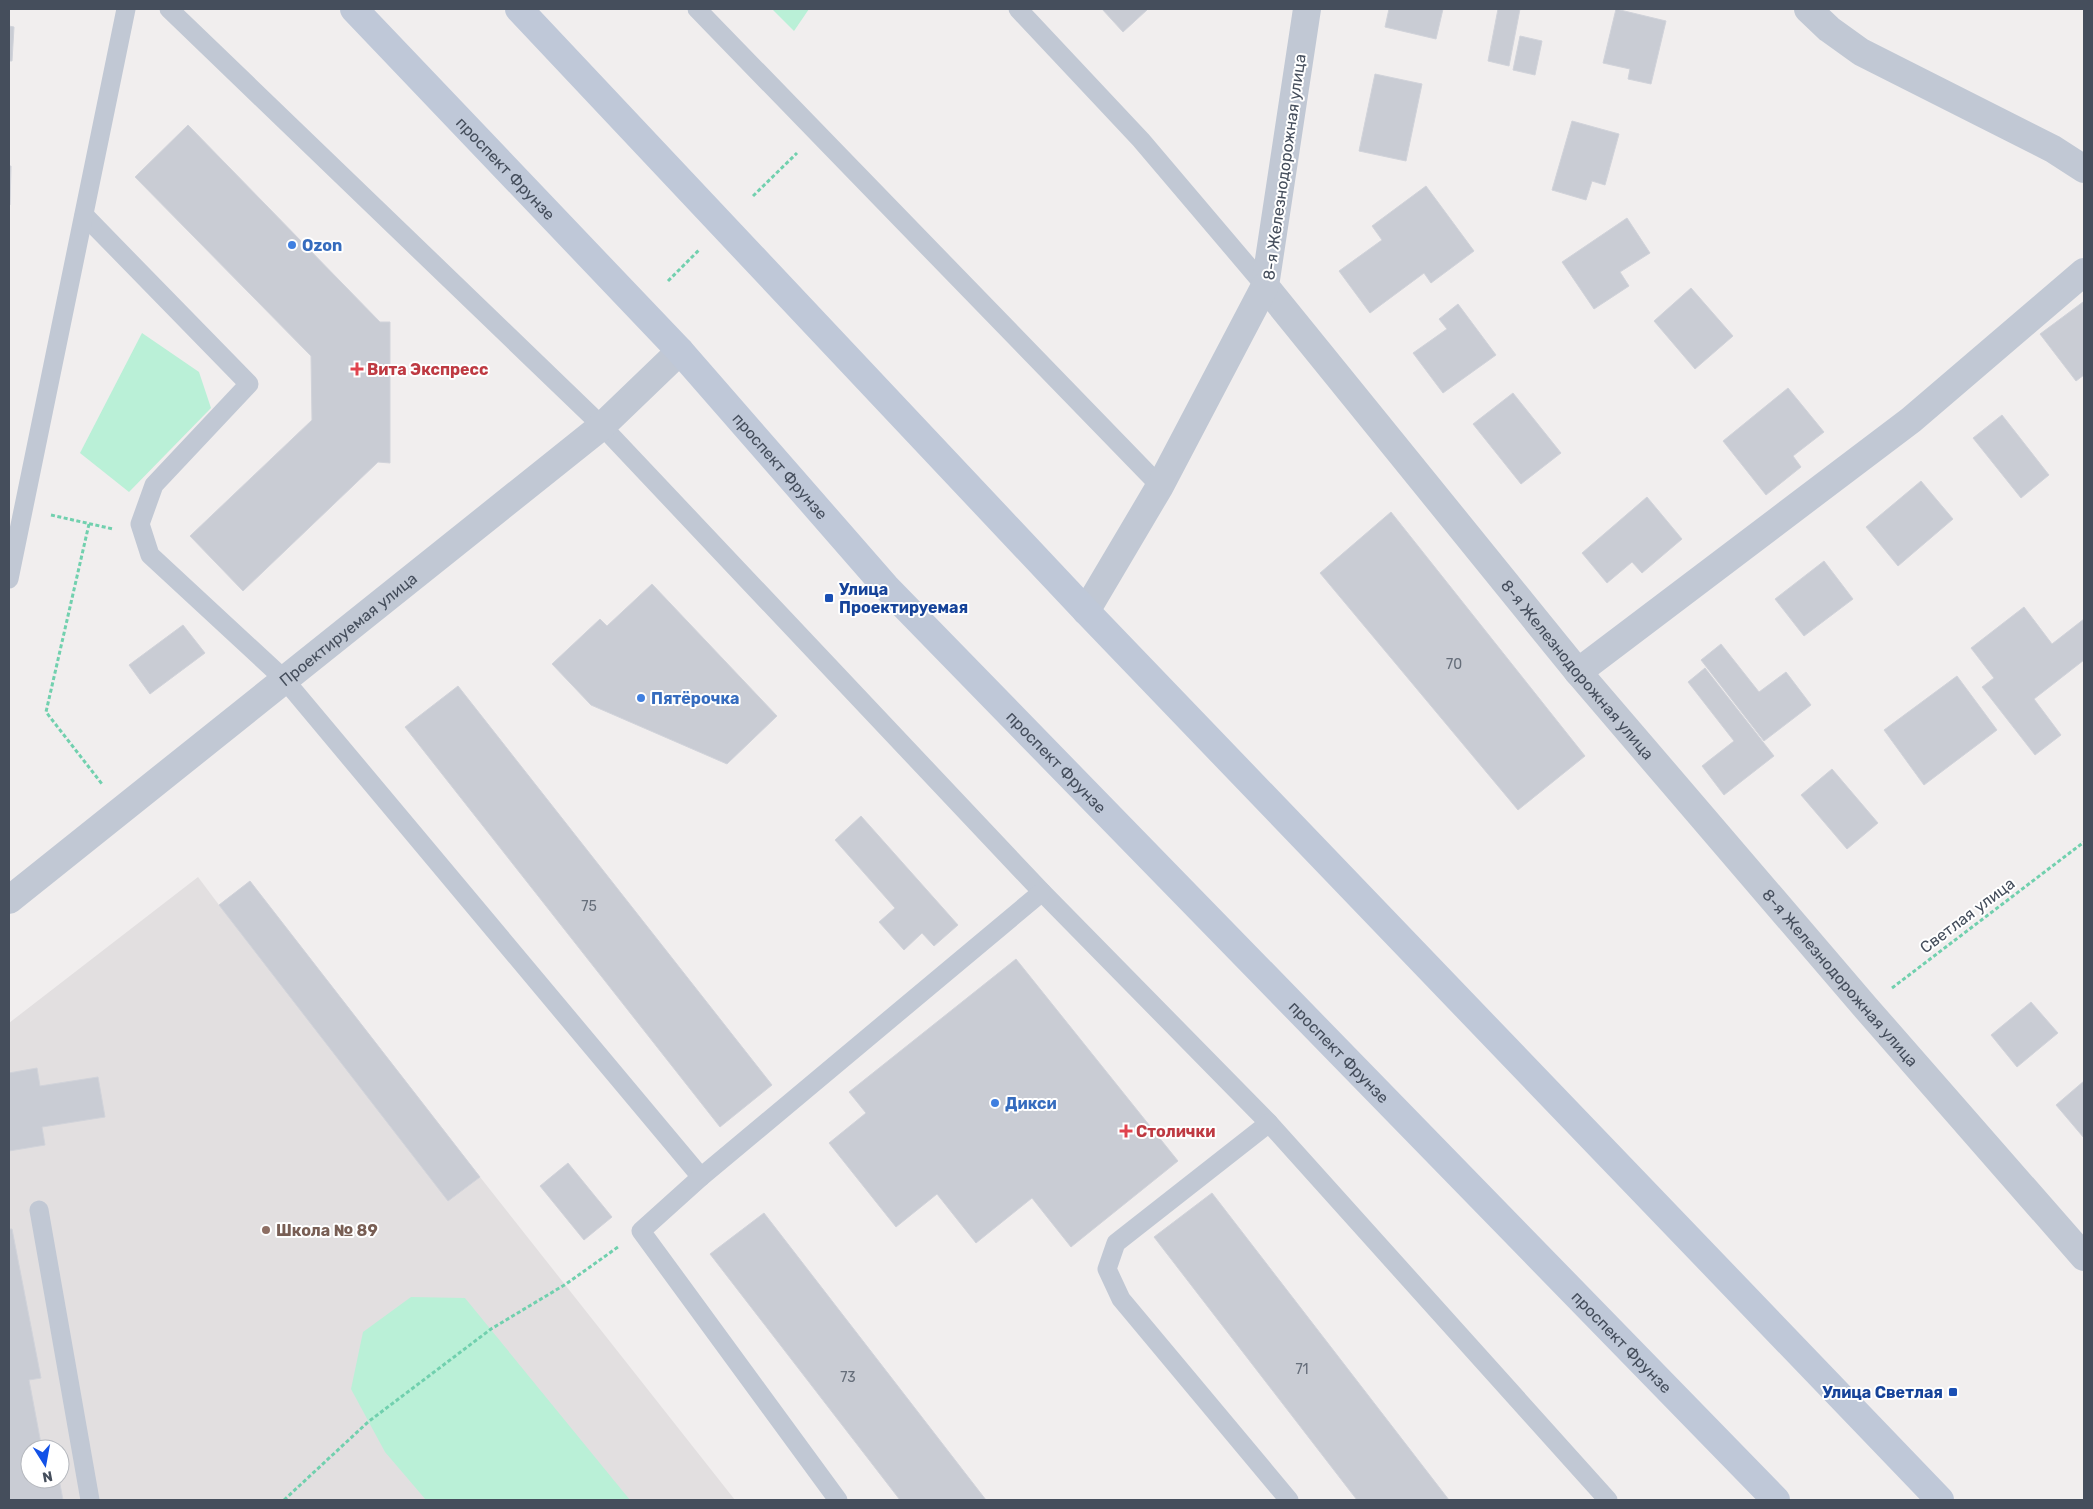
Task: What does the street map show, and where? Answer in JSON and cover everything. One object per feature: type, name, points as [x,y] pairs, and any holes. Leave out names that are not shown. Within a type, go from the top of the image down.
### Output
[{"type":"main road","name":"проспект Фрунзе","points":[[354,9],[680,351],[886,587],[1776,1500]]},
{"type":"main road","points":[[519,9],[1086,612],[1940,1500]]},
{"type":"street","name":"8-я Железнодорожная улица","points":[[1307,9],[1265,286],[1578,672],[1866,1008],[2084,1257]]},
{"type":"street","points":[[1808,9],[1830,30],[1861,52],[2052,149],[2084,169]]},
{"type":"street","points":[[1578,672],[1911,420],[2084,272]]},
{"type":"street","points":[[1086,612],[1160,486],[1265,286]]},
{"type":"street","name":"Проектируемая улица","points":[[9,900],[602,426],[680,351]]},
{"type":"lane","points":[[9,579],[12,550],[24,508],[126,9]]},
{"type":"lane","points":[[169,9],[602,426],[1042,892],[1269,1124],[1608,1500]]},
{"type":"lane","points":[[697,9],[1160,486]]},
{"type":"lane","points":[[1018,9],[1141,140],[1265,286]]},
{"type":"lane","points":[[84,215],[249,384],[154,485],[140,524],[150,555],[284,679],[701,1177]]},
{"type":"lane","points":[[838,1500],[641,1231],[701,1177],[1042,892]]},
{"type":"lane","points":[[1269,1124],[1116,1243],[1107,1269],[1121,1299],[1289,1500]]},
{"type":"lane","points":[[40,1210],[90,1500]]},
{"type":"path","points":[[753,196],[817,133]]},
{"type":"path","points":[[668,281],[702,246]]},
{"type":"path","points":[[24,508],[144,537]]},
{"type":"path","points":[[89,524],[46,712],[122,810]]},
{"type":"path","name":"Светлая улица","points":[[1866,1008],[2084,842]]},
{"type":"path","points":[[284,1500],[368,1422],[491,1329],[566,1284],[641,1231]]},
{"type":"shaded area","name":"Школа № 89","points":[[198,877],[219,905],[250,881],[480,1177],[735,1500],[9,1500],[9,1023]]},
{"type":"green space","points":[[772,9],[809,9],[794,31]]},
{"type":"green space","points":[[142,333],[199,372],[211,408],[129,492],[80,453]]},
{"type":"green space","points":[[411,1297],[465,1298],[630,1500],[426,1500],[385,1452],[351,1389],[363,1332]]},
{"type":"building","points":[[1102,9],[1148,9],[1123,32]]},
{"type":"building","points":[[1389,9],[1443,9],[1436,39],[1385,27]]},
{"type":"building","points":[[1498,9],[1520,9],[1509,66],[1488,61]]},
{"type":"building","points":[[1616,9],[1666,21],[1651,84],[1628,79],[1630,69],[1603,63]]},
{"type":"building","points":[[9,26],[14,27],[12,61],[9,61]]},
{"type":"building","points":[[1520,36],[1542,41],[1535,75],[1513,70]]},
{"type":"building","points":[[1375,74],[1422,84],[1406,161],[1359,151]]},
{"type":"building","points":[[1572,121],[1619,134],[1605,185],[1592,181],[1586,200],[1552,190]]},
{"type":"building","points":[[188,125],[380,322],[390,322],[390,463],[378,462],[243,591],[190,536],[312,420],[311,356],[135,177]]},
{"type":"building","points":[[9,166],[11,166],[10,205],[9,205]]},
{"type":"building","points":[[1426,186],[1474,251],[1431,283],[1424,273],[1370,313],[1339,271],[1382,240],[1372,226]]},
{"type":"building","points":[[1627,218],[1650,253],[1620,272],[1629,286],[1594,309],[1562,262]]},
{"type":"building","points":[[1691,288],[1733,336],[1695,369],[1654,321]]},
{"type":"building","points":[[2083,302],[2084,375],[2076,381],[2040,334]]},
{"type":"building","points":[[1458,304],[1496,355],[1443,393],[1413,353],[1447,329],[1439,319]]},
{"type":"building","points":[[1788,388],[1824,432],[1793,456],[1801,467],[1766,495],[1723,441]]},
{"type":"building","points":[[1513,393],[1561,453],[1521,484],[1473,424]]},
{"type":"building","points":[[2002,415],[2049,475],[2021,498],[1973,438]]},
{"type":"building","points":[[1921,481],[1953,519],[1898,566],[1866,527]]},
{"type":"building","points":[[1647,497],[1682,539],[1642,573],[1632,562],[1607,583],[1582,553]]},
{"type":"building","points":[[1391,512],[1585,756],[1518,810],[1320,573]]},
{"type":"building","points":[[1824,561],[1853,599],[1804,636],[1775,599]]},
{"type":"building","points":[[652,584],[777,716],[727,764],[591,705],[552,664],[600,619],[607,626]]},
{"type":"building","points":[[2024,607],[2052,644],[2084,619],[2084,660],[2034,699],[2061,735],[2035,755],[1982,687],[1994,678],[1971,648]]},
{"type":"building","points":[[183,625],[205,653],[150,694],[129,665]]},
{"type":"building","points":[[1721,644],[1759,692],[1786,672],[1811,705],[1764,741],[1701,660]]},
{"type":"building","points":[[1705,668],[1774,756],[1724,795],[1702,766],[1734,741],[1688,682]]},
{"type":"building","points":[[1957,676],[1997,730],[1924,785],[1884,730]]},
{"type":"building","points":[[458,686],[772,1085],[720,1127],[405,727]]},
{"type":"building","points":[[1832,769],[1878,823],[1847,849],[1801,795]]},
{"type":"building","points":[[861,816],[958,925],[934,946],[922,933],[904,950],[879,922],[895,908],[835,840]]},
{"type":"building","points":[[250,881],[480,1177],[448,1201],[219,905]]},
{"type":"building","name":"Дикси","points":[[1016,959],[1178,1161],[1071,1247],[1032,1198],[976,1243],[937,1194],[896,1227],[829,1143],[866,1113],[849,1092]]},
{"type":"building","points":[[2031,1002],[2058,1033],[2017,1067],[1991,1035]]},
{"type":"building","points":[[37,1068],[40,1086],[98,1077],[105,1117],[42,1127],[45,1145],[9,1151],[9,1073]]},
{"type":"building","points":[[2084,1081],[2084,1138],[2056,1105]]},
{"type":"building","points":[[568,1163],[612,1217],[584,1240],[540,1186]]},
{"type":"building","points":[[1212,1193],[1449,1500],[1357,1500],[1154,1237]]},
{"type":"building","points":[[764,1213],[986,1500],[900,1500],[710,1254]]},
{"type":"building","points":[[9,1229],[12,1229],[41,1378],[29,1380],[40,1439],[20,1439],[20,1489],[61,1489],[63,1500],[9,1500]]},
{"type":"place","name":"Ozon","points":[[292,245]]},
{"type":"place","name":"Вита Экспресс","points":[[357,369]]},
{"type":"place","name":"Улица Проектируемая","points":[[829,598]]},
{"type":"place","name":"Пятёрочка","points":[[641,698]]},
{"type":"place","name":"Дикси","points":[[995,1103]]},
{"type":"place","name":"Столички","points":[[1126,1131]]},
{"type":"place","name":"Школа № 89","points":[[266,1230]]},
{"type":"place","name":"Улица Светлая","points":[[1953,1392]]}]
